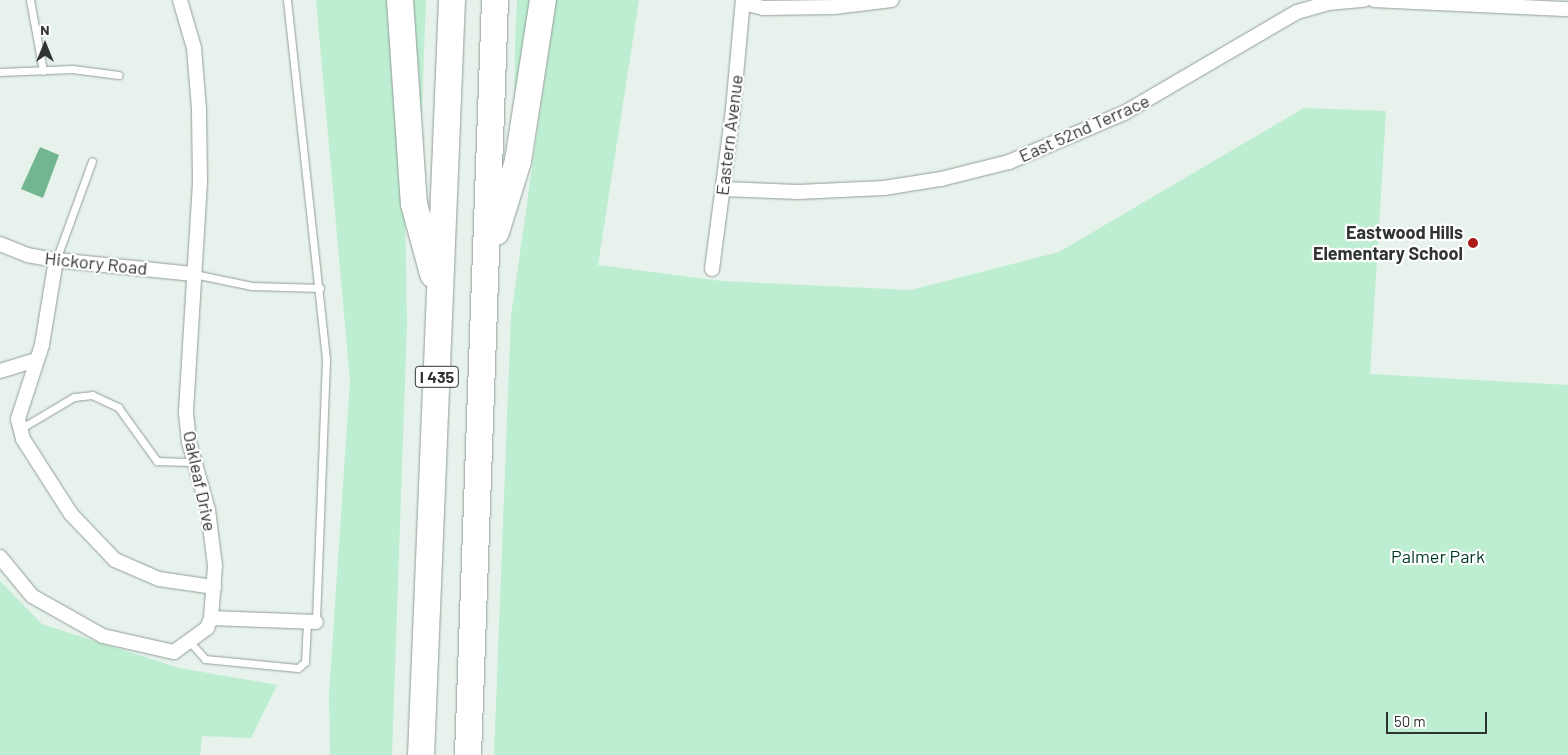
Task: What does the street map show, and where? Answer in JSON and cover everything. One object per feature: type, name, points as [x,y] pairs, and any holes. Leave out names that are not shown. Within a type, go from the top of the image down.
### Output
[{"type":"highway","points":[[400,0],[414,204],[440,299]]},
{"type":"highway","name":"I 435","points":[[421,755],[452,0]]},
{"type":"highway","name":"I 435","points":[[468,755],[495,0]]},
{"type":"highway","points":[[486,264],[518,161],[543,0]]},
{"type":"street","name":"Oakleaf Drive","points":[[180,0],[194,48],[199,108],[200,182],[186,411],[189,442],[208,510],[215,566],[211,618]]},
{"type":"street","points":[[743,1],[763,8],[834,7],[892,0]]},
{"type":"street","name":"East 52nd Terrace","points":[[723,189],[798,192],[884,188],[941,179],[1008,162],[1124,113],[1297,12],[1328,3],[1364,0]]},
{"type":"street","points":[[1374,0],[1568,9]]},
{"type":"street","name":"Eastern Avenue","points":[[712,269],[723,189],[743,1]]},
{"type":"street","name":"Hickory Road","points":[[0,244],[27,255],[56,260],[193,274]]},
{"type":"street","points":[[56,260],[36,360],[22,396],[18,419],[23,439],[71,514],[115,560],[159,578],[214,587]]},
{"type":"street","points":[[0,371],[36,360]]},
{"type":"street","points":[[0,557],[32,596],[103,636],[174,652],[207,628],[211,618],[312,622]]},
{"type":"lane","points":[[30,0],[43,71]]},
{"type":"lane","points":[[188,642],[205,659],[298,668],[305,662],[312,622],[326,360],[320,288],[287,0]]},
{"type":"lane","points":[[0,72],[72,69],[119,75]]},
{"type":"lane","points":[[56,260],[92,161]]},
{"type":"lane","points":[[193,274],[252,286],[320,288]]},
{"type":"lane","points":[[20,429],[74,397],[92,395],[118,407],[157,461],[195,462]]},
{"type":"green space","points":[[316,0],[392,0],[405,207],[407,324],[392,755],[330,755],[329,695],[350,381]]},
{"type":"green space","points":[[409,0],[426,0],[421,134]]},
{"type":"green space","points":[[517,0],[532,0],[514,122],[515,46]]},
{"type":"green space","name":"Palmer Park","points":[[556,0],[639,0],[598,265],[722,281],[911,290],[1059,252],[1304,108],[1386,111],[1370,374],[1568,385],[1568,755],[494,755],[511,316]]},
{"type":"green space","points":[[0,581],[42,624],[179,668],[277,685],[251,738],[202,736],[200,755],[0,755]]},
{"type":"shaded area","points":[[40,147],[59,155],[43,198],[21,189]]},
{"type":"place","name":"Eastwood Hills Elementary School","points":[[1473,243]]}]
